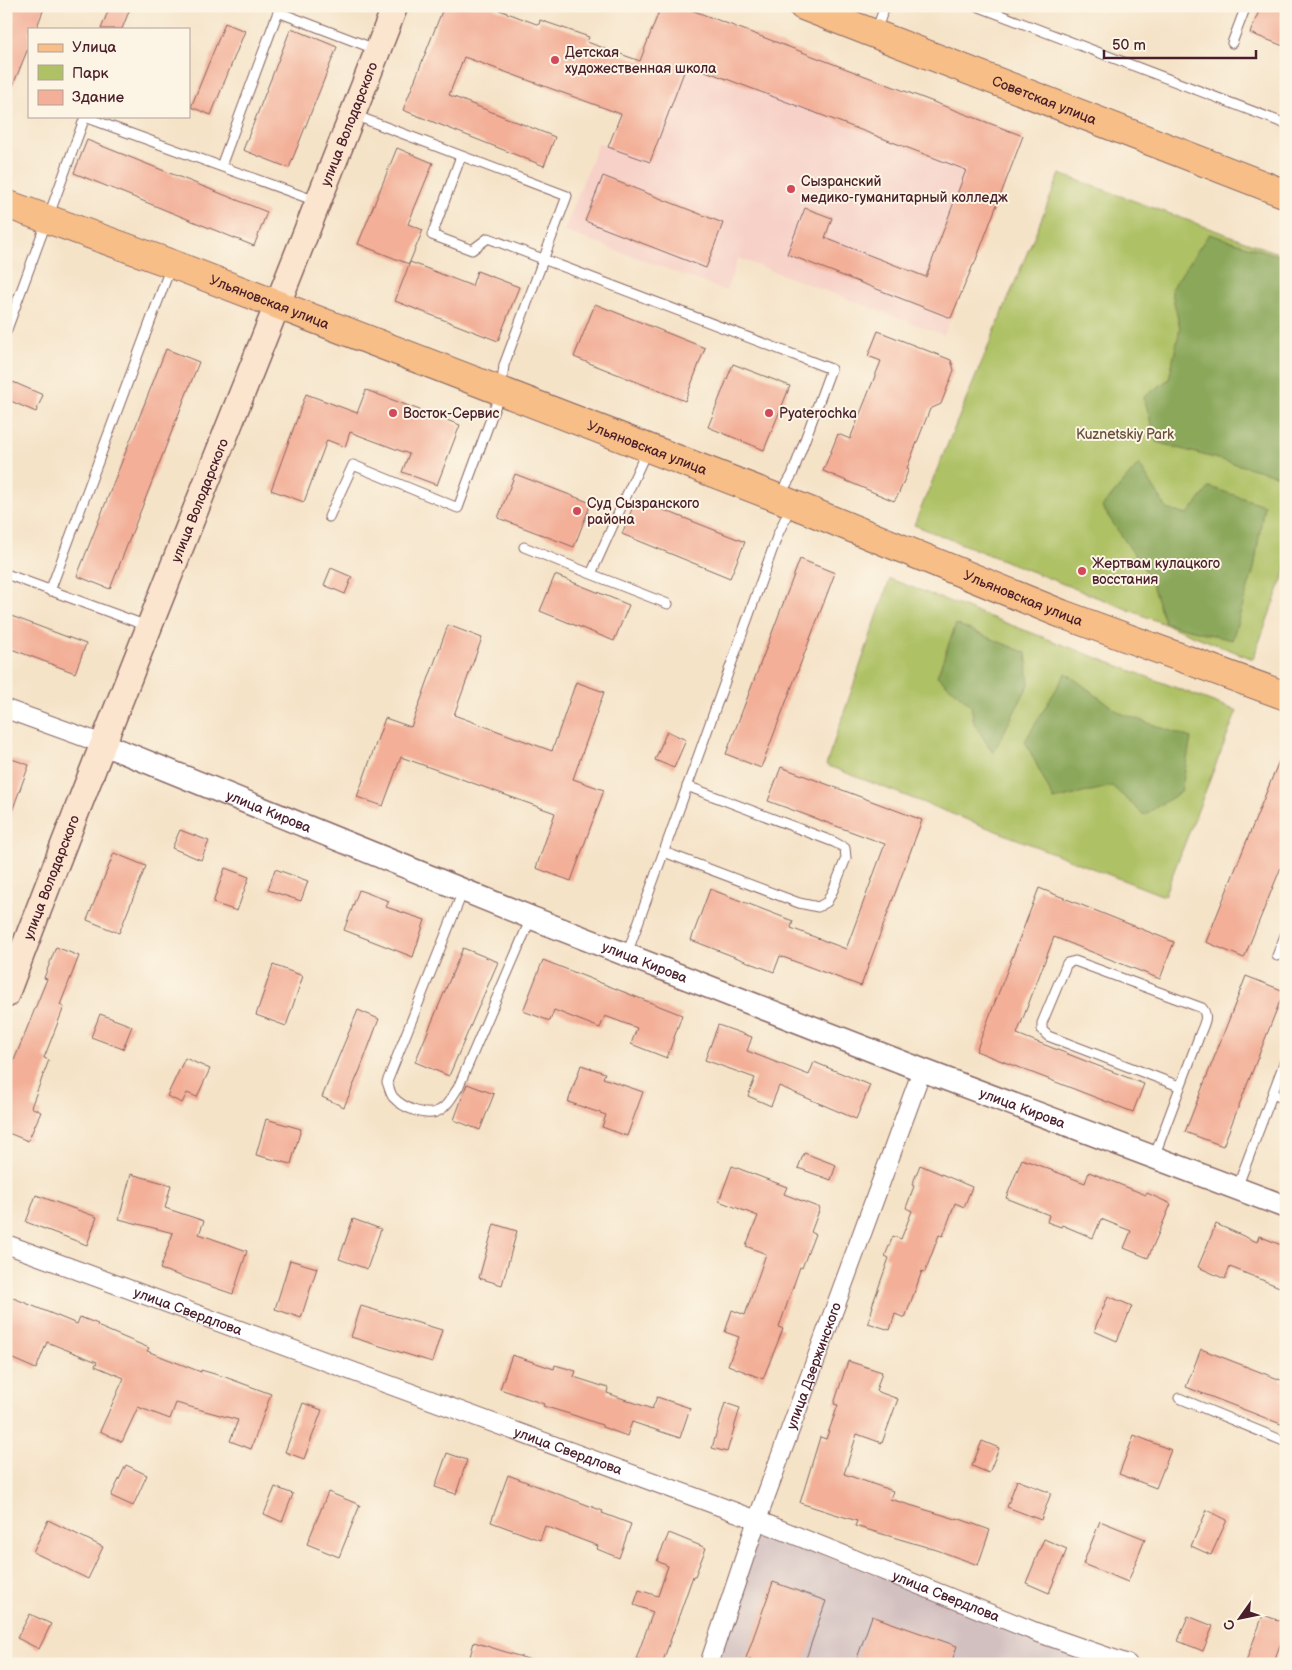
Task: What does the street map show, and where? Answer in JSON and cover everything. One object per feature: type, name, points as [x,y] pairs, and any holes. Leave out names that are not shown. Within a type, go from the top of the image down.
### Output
[{"type":"main road","name":"улица Володарского","points":[[6,995],[17,956],[354,115],[395,6]]},
{"type":"main road","name":"Советская улица","points":[[802,6],[1286,194]]},
{"type":"main road","name":"Ульяновская улица","points":[[6,204],[172,264],[277,306],[501,390],[785,501],[1062,614],[1286,696]]},
{"type":"street","name":"улица Кирова","points":[[6,709],[103,744],[532,918],[922,1070],[1286,1207]]},
{"type":"street","name":"улица Дзержинского","points":[[709,1664],[757,1520],[922,1070]]},
{"type":"street","name":"улица Свердлова","points":[[6,1244],[757,1520],[1036,1632],[1128,1664]]},
{"type":"lane","points":[[875,34],[885,6]]},
{"type":"lane","points":[[977,6],[1286,124]]},
{"type":"lane","points":[[1232,43],[1246,6]]},
{"type":"lane","points":[[221,166],[278,12],[378,50]]},
{"type":"lane","points":[[329,517],[353,465],[458,508],[501,390],[504,365],[567,196],[354,115]]},
{"type":"lane","points":[[6,332],[85,118]]},
{"type":"lane","points":[[88,118],[319,202]]},
{"type":"lane","points":[[461,156],[432,235],[472,250],[488,238],[831,369],[792,475],[778,534],[627,954]]},
{"type":"lane","points":[[50,592],[172,264]]},
{"type":"lane","points":[[591,574],[648,448]]},
{"type":"lane","points":[[524,547],[668,604]]},
{"type":"lane","points":[[6,574],[50,592],[149,627]]},
{"type":"lane","points":[[664,852],[799,903],[818,908],[827,902],[846,858],[845,848],[834,842],[687,786]]},
{"type":"lane","points":[[463,890],[387,1082],[391,1095],[400,1104],[414,1110],[427,1113],[440,1111],[458,1088],[532,918]]},
{"type":"lane","points":[[1277,956],[1286,933]]},
{"type":"lane","points":[[1154,1157],[1206,1016],[1205,1012],[1202,1008],[1075,961],[1067,963],[1042,1023],[1042,1030],[1048,1036],[1179,1086]]},
{"type":"lane","points":[[1237,1188],[1286,1058]]},
{"type":"lane","points":[[1273,1094],[1286,1100]]},
{"type":"lane","points":[[1179,1398],[1286,1442]]},
{"type":"shaded area","name":"Сызранский медико-гуманитарный колледж","points":[[661,6],[1023,136],[944,335],[738,258],[726,291],[564,231],[598,143],[608,146]]},
{"type":"shaded area","points":[[754,1530],[1121,1664],[711,1664]]},
{"type":"green space","name":"Kuznetskiy Park","points":[[1060,174],[1286,256],[1286,569],[1253,659],[914,525]]},
{"type":"green space","points":[[1209,234],[1286,258],[1286,470],[1283,477],[1156,442],[1144,397],[1169,379],[1180,328],[1171,289]]},
{"type":"green space","points":[[1139,464],[1167,509],[1187,515],[1210,487],[1264,505],[1254,569],[1232,640],[1165,623],[1149,576],[1102,507]]},
{"type":"green space","points":[[890,579],[1237,711],[1164,896],[826,765]]},
{"type":"green space","points":[[956,624],[1026,653],[1029,684],[993,753],[974,723],[971,705],[937,676]]},
{"type":"green space","points":[[1066,673],[1120,713],[1191,738],[1181,792],[1144,815],[1112,786],[1054,800],[1025,741]]},
{"type":"building","points":[[6,6],[45,6],[36,28],[28,28],[28,48],[7,100]]},
{"type":"building","points":[[110,6],[131,6],[122,28],[101,28]]},
{"type":"building","points":[[444,6],[489,6],[539,25],[540,20],[589,37],[587,42],[640,61],[661,6],[681,6],[1023,136],[974,265],[951,318],[787,254],[805,208],[832,218],[825,238],[926,277],[966,170],[687,64],[650,162],[608,147],[621,114],[464,57],[449,95],[555,137],[544,166],[403,110]]},
{"type":"building","points":[[1261,6],[1286,6],[1286,47],[1250,33]]},
{"type":"building","points":[[225,23],[245,31],[211,115],[191,107]]},
{"type":"building","points":[[291,28],[337,47],[289,168],[243,150]]},
{"type":"building","points":[[87,140],[267,212],[254,246],[74,173]]},
{"type":"building","points":[[397,148],[433,163],[408,224],[423,230],[409,264],[358,244]]},
{"type":"building","points":[[603,176],[723,223],[706,268],[585,221]]},
{"type":"building","points":[[410,262],[472,286],[477,271],[519,287],[498,341],[395,301]]},
{"type":"building","points":[[595,304],[705,348],[685,401],[574,357]]},
{"type":"building","points":[[878,331],[951,360],[954,370],[941,404],[930,409],[907,468],[909,469],[894,501],[823,471],[838,434],[850,439],[881,361],[868,356]]},
{"type":"building","points":[[166,349],[199,362],[110,589],[77,576]]},
{"type":"building","points":[[733,364],[790,386],[764,450],[708,427]]},
{"type":"building","points":[[13,382],[43,395],[36,412],[6,399]]},
{"type":"building","points":[[366,390],[460,425],[437,485],[402,472],[409,454],[350,432],[345,447],[327,440],[304,502],[271,490],[306,394],[357,413]]},
{"type":"building","points":[[515,474],[591,503],[574,547],[498,518]]},
{"type":"building","points":[[636,499],[745,542],[730,578],[622,534]]},
{"type":"building","points":[[800,559],[835,573],[761,768],[726,754]]},
{"type":"building","points":[[331,568],[352,577],[345,594],[324,585]]},
{"type":"building","points":[[555,575],[629,605],[614,641],[540,611]]},
{"type":"building","points":[[6,614],[86,644],[75,673],[6,647]]},
{"type":"building","points":[[448,625],[482,638],[454,715],[552,751],[576,682],[604,692],[573,779],[604,790],[571,881],[536,868],[555,813],[401,757],[383,806],[357,797],[385,718],[411,727]]},
{"type":"building","points":[[667,731],[686,740],[674,768],[655,760]]},
{"type":"building","points":[[1285,746],[1286,855],[1244,958],[1206,942]]},
{"type":"building","points":[[6,757],[29,765],[8,822],[6,822]]},
{"type":"building","points":[[781,767],[922,820],[861,986],[780,956],[774,972],[691,940],[710,889],[793,921],[791,928],[846,949],[885,844],[768,801]]},
{"type":"building","points":[[180,830],[209,841],[201,860],[172,848]]},
{"type":"building","points":[[114,853],[146,866],[119,933],[87,920]]},
{"type":"building","points":[[225,868],[249,877],[237,911],[213,903]]},
{"type":"building","points":[[275,869],[308,881],[301,901],[268,890]]},
{"type":"building","points":[[1039,888],[1174,942],[1160,979],[1054,937],[1017,1034],[1144,1084],[1133,1112],[976,1051]]},
{"type":"building","points":[[359,890],[389,901],[386,907],[425,920],[413,957],[344,930]]},
{"type":"building","points":[[56,947],[79,956],[60,1005],[64,1007],[44,1058],[49,1060],[31,1107],[41,1112],[28,1141],[6,1132],[6,1080],[47,979],[44,978]]},
{"type":"building","points":[[463,948],[498,962],[449,1076],[415,1062]]},
{"type":"building","points":[[543,960],[682,1015],[667,1058],[631,1044],[637,1028],[605,1016],[600,1028],[554,1010],[550,1021],[523,1011]]},
{"type":"building","points":[[273,965],[303,976],[286,1026],[256,1015]]},
{"type":"building","points":[[1246,976],[1284,991],[1223,1146],[1185,1132]]},
{"type":"building","points":[[358,1010],[379,1019],[344,1107],[322,1097]]},
{"type":"building","points":[[100,1014],[132,1026],[123,1049],[91,1037]]},
{"type":"building","points":[[718,1025],[752,1037],[747,1051],[809,1075],[814,1062],[870,1085],[856,1119],[779,1086],[771,1106],[748,1096],[755,1078],[705,1060]]},
{"type":"building","points":[[185,1058],[210,1069],[197,1097],[187,1093],[182,1103],[167,1096]]},
{"type":"building","points":[[581,1065],[605,1073],[603,1078],[643,1092],[627,1136],[602,1127],[606,1115],[568,1102]]},
{"type":"building","points":[[467,1084],[494,1094],[480,1130],[454,1120]]},
{"type":"building","points":[[266,1119],[301,1129],[291,1164],[256,1155]]},
{"type":"building","points":[[804,1153],[836,1165],[831,1180],[798,1168]]},
{"type":"building","points":[[1022,1159],[1085,1183],[1089,1172],[1146,1195],[1147,1193],[1171,1204],[1148,1258],[1124,1248],[1131,1231],[1101,1219],[1093,1238],[1062,1225],[1061,1227],[1047,1222],[1049,1215],[1006,1198]]},
{"type":"building","points":[[920,1165],[972,1187],[964,1207],[955,1203],[943,1236],[939,1235],[925,1272],[922,1271],[905,1318],[895,1314],[890,1330],[868,1323],[889,1258],[885,1256],[893,1236],[901,1239],[912,1211],[906,1208]]},
{"type":"building","points":[[732,1166],[787,1187],[784,1194],[820,1208],[811,1232],[815,1234],[802,1268],[800,1267],[779,1327],[783,1329],[763,1379],[728,1365],[739,1337],[725,1332],[732,1310],[745,1315],[766,1254],[746,1246],[758,1216],[719,1201]]},
{"type":"building","points":[[131,1174],[171,1185],[165,1208],[204,1221],[199,1234],[247,1251],[233,1294],[160,1269],[173,1233],[119,1219]]},
{"type":"building","points":[[36,1195],[97,1217],[87,1245],[26,1222]]},
{"type":"building","points":[[353,1219],[381,1229],[367,1269],[339,1259]]},
{"type":"building","points":[[494,1224],[517,1231],[502,1285],[479,1278]]},
{"type":"building","points":[[1216,1224],[1257,1242],[1259,1236],[1286,1247],[1286,1279],[1282,1288],[1230,1267],[1225,1279],[1198,1267]]},
{"type":"building","points":[[290,1260],[317,1268],[301,1318],[275,1309]]},
{"type":"building","points":[[6,1295],[77,1324],[80,1317],[149,1348],[147,1351],[201,1372],[201,1370],[225,1377],[271,1394],[251,1449],[230,1441],[238,1420],[176,1403],[170,1419],[138,1407],[122,1442],[100,1431],[124,1378],[95,1366],[97,1362],[47,1342],[36,1369],[6,1356]]},
{"type":"building","points":[[1108,1296],[1132,1306],[1117,1341],[1094,1331]]},
{"type":"building","points":[[361,1306],[442,1330],[432,1362],[351,1337]]},
{"type":"building","points":[[1201,1349],[1286,1382],[1286,1426],[1186,1387]]},
{"type":"building","points":[[512,1355],[554,1369],[555,1365],[576,1371],[574,1377],[608,1388],[607,1393],[652,1409],[657,1397],[690,1408],[680,1438],[632,1422],[627,1436],[602,1427],[602,1425],[543,1406],[544,1404],[500,1389]]},
{"type":"building","points":[[848,1361],[882,1372],[876,1391],[898,1399],[882,1443],[857,1434],[844,1474],[893,1491],[890,1499],[957,1518],[990,1530],[978,1565],[937,1550],[855,1526],[857,1521],[800,1503],[820,1437],[826,1439],[838,1405],[834,1404]]},
{"type":"building","points":[[303,1403],[322,1410],[304,1459],[285,1452]]},
{"type":"building","points":[[725,1403],[740,1408],[727,1452],[712,1448]]},
{"type":"building","points":[[1134,1435],[1171,1450],[1156,1488],[1119,1474]]},
{"type":"building","points":[[982,1441],[999,1448],[989,1473],[972,1466]]},
{"type":"building","points":[[447,1453],[467,1460],[456,1494],[435,1487]]},
{"type":"building","points":[[126,1465],[147,1475],[133,1506],[111,1496]]},
{"type":"building","points":[[508,1475],[603,1511],[602,1513],[631,1524],[619,1558],[597,1549],[598,1546],[545,1526],[540,1540],[491,1522]]},
{"type":"building","points":[[1017,1480],[1051,1493],[1041,1520],[1007,1507]]},
{"type":"building","points":[[275,1487],[293,1494],[282,1522],[264,1514]]},
{"type":"building","points":[[328,1492],[360,1505],[339,1557],[307,1544]]},
{"type":"building","points":[[1207,1510],[1227,1520],[1211,1555],[1191,1546]]},
{"type":"building","points":[[48,1520],[103,1547],[88,1579],[33,1552]]},
{"type":"building","points":[[1100,1521],[1145,1539],[1128,1582],[1083,1564]]},
{"type":"building","points":[[669,1533],[706,1548],[695,1576],[693,1576],[662,1664],[648,1664],[636,1659],[653,1612],[634,1605],[639,1590],[658,1596],[668,1566],[657,1561]]},
{"type":"building","points":[[1044,1539],[1067,1549],[1049,1593],[1026,1583]]},
{"type":"building","points":[[773,1582],[826,1601],[804,1664],[762,1664],[746,1658]]},
{"type":"building","points":[[30,1614],[51,1624],[39,1649],[17,1638]]},
{"type":"building","points":[[1263,1615],[1286,1623],[1286,1629],[1273,1664],[1245,1664]]},
{"type":"building","points":[[872,1616],[957,1646],[951,1664],[855,1664]]},
{"type":"building","points":[[1188,1616],[1213,1626],[1203,1651],[1178,1641]]},
{"type":"building","points":[[474,1642],[531,1660],[530,1664],[468,1664]]},
{"type":"place","name":"Детская художественная школа","points":[[555,60]]},
{"type":"place","name":"Сызранский медико-гуманитарный колледж","points":[[791,189]]},
{"type":"place","name":"Восток-Сервис","points":[[393,413]]},
{"type":"place","name":"Pyaterochka","points":[[769,413]]},
{"type":"place","name":"Суд Сызранского района","points":[[577,511]]},
{"type":"place","name":"Жертвам кулацкого восстания","points":[[1082,571]]}]
